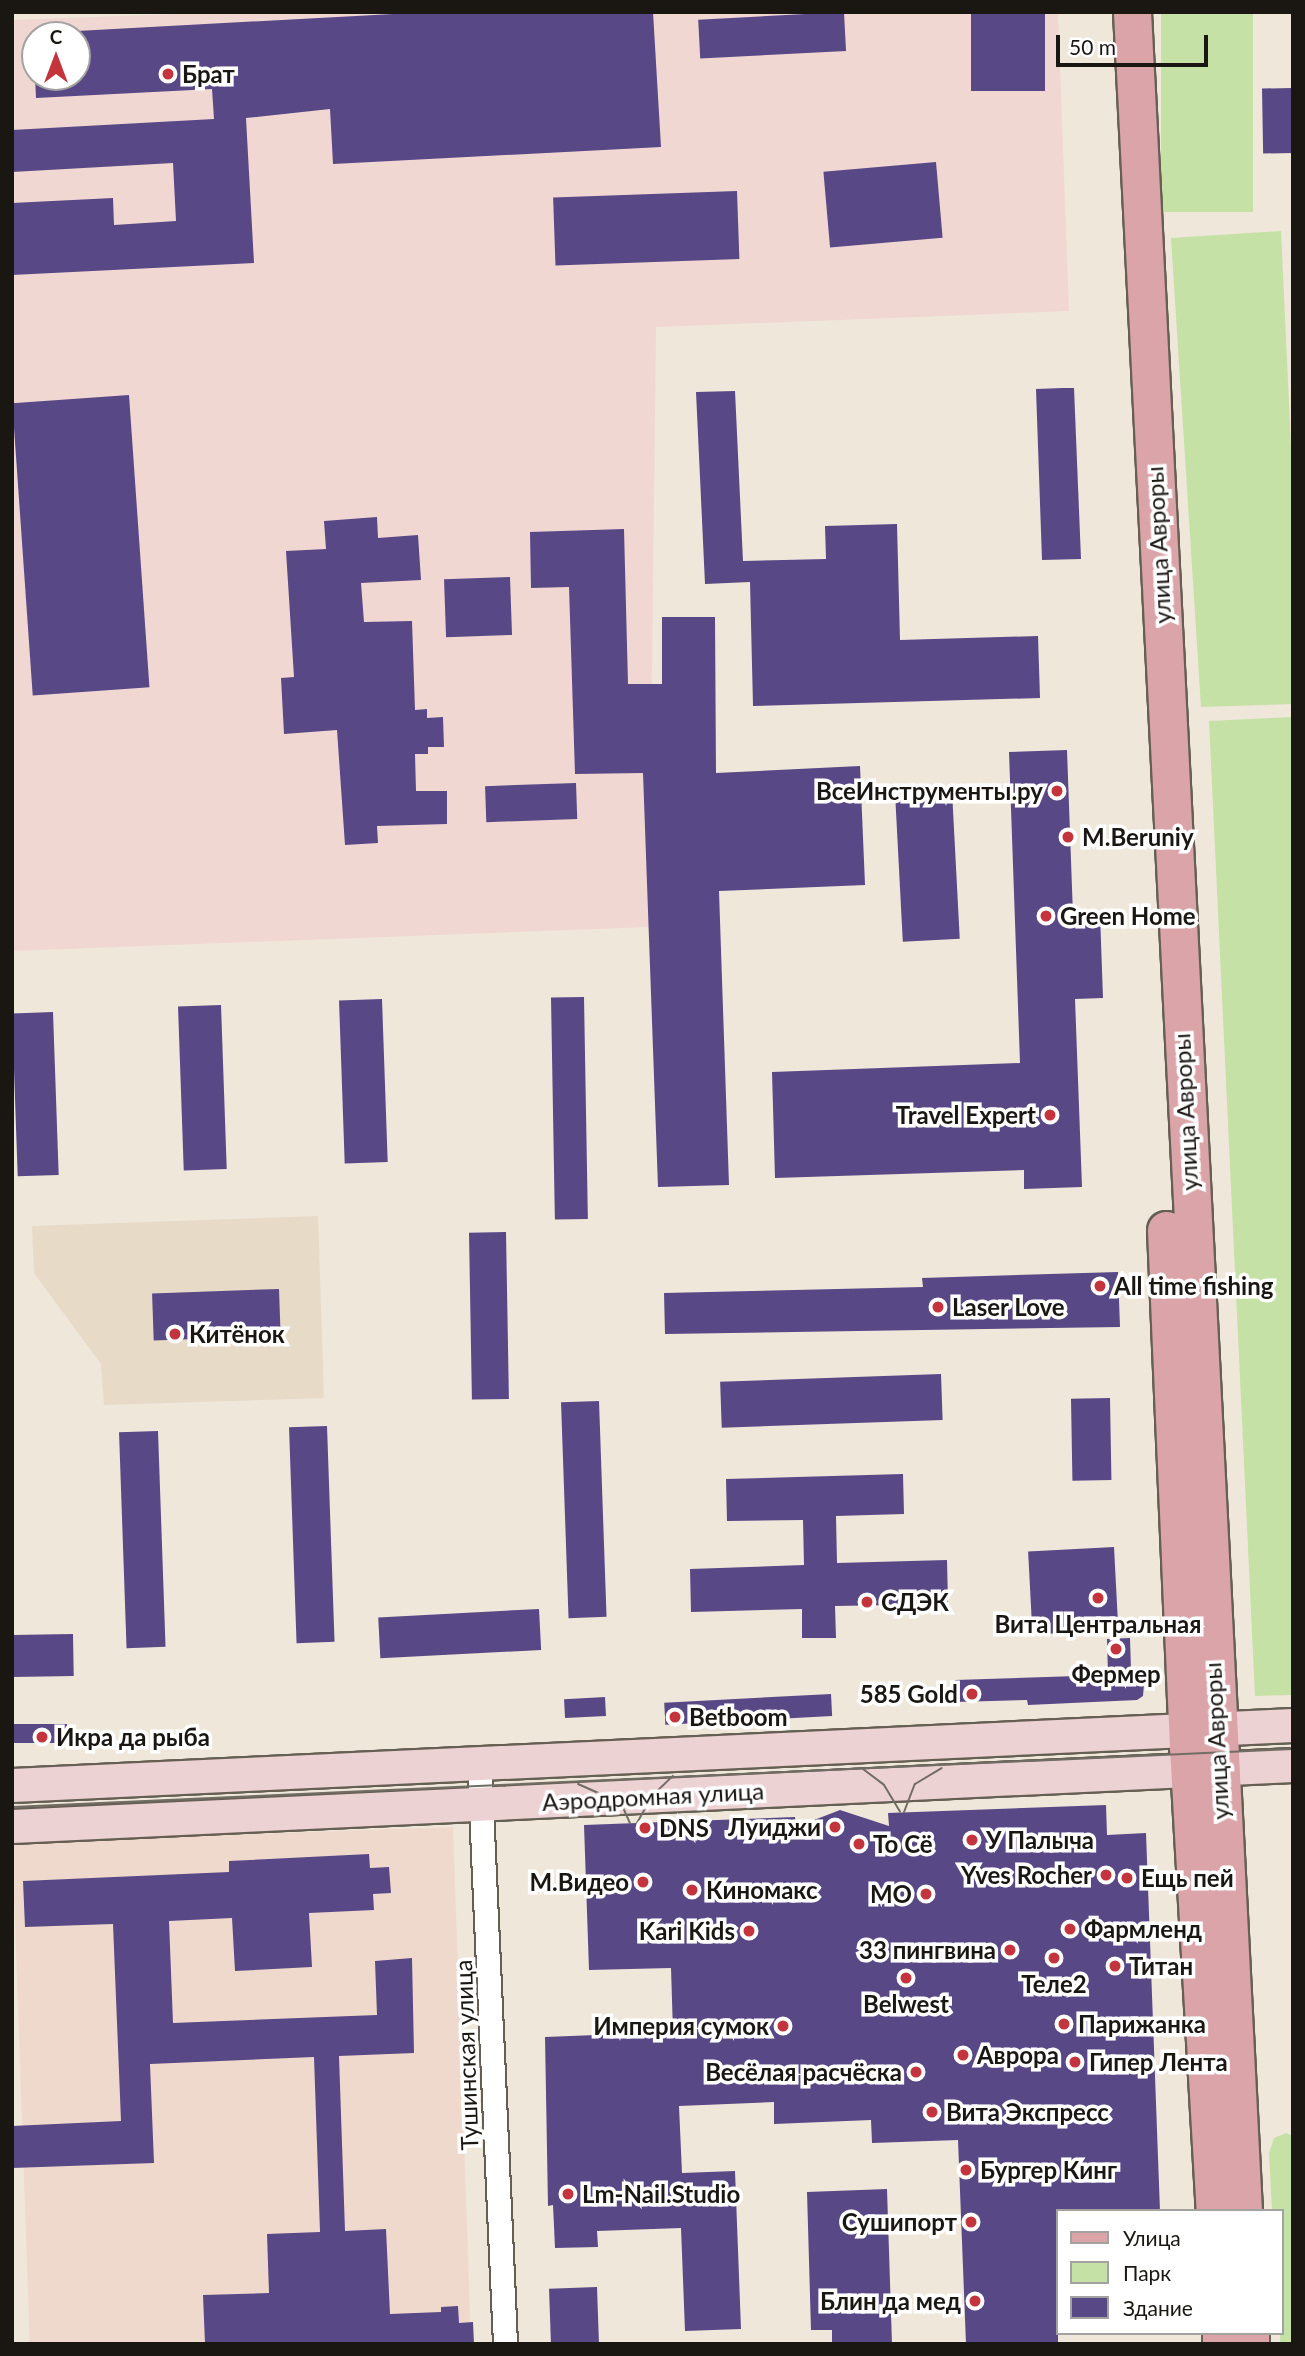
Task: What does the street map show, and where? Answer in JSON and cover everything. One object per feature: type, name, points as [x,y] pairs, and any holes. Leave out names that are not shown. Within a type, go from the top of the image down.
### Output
[{"type":"main road","name":"улица Авроры","points":[[1113,12],[1201,1730],[1243,2209]]},
{"type":"main road","name":"улица Авроры","points":[[1132,12],[1201,1730]]},
{"type":"main road","name":"Аэродромная улица","points":[[12,1785],[1293,1725]]},
{"type":"main road","name":"Аэродромная улица","points":[[12,1826],[1293,1765]]},
{"type":"main road","name":"улица Авроры","points":[[1204,1770],[1215,2209]]},
{"type":"street","name":"Тушинская улица","points":[[479,1764],[505,2344]]},
{"type":"shaded area","points":[[227,12],[1058,12],[1069,311],[656,327],[649,927],[12,951],[12,20]]},
{"type":"shaded area","points":[[318,1216],[324,1398],[104,1405],[101,1364],[34,1273],[32,1226]]},
{"type":"shaded area","points":[[453,1827],[471,2344],[30,2344],[12,1842]]},
{"type":"green space","points":[[1161,12],[1253,12],[1253,212],[1161,212]]},
{"type":"green space","points":[[1281,231],[1293,490],[1293,704],[1201,707],[1171,238]]},
{"type":"green space","points":[[1293,717],[1293,1695],[1255,1696],[1209,721]]},
{"type":"green space","points":[[1286,2133],[1293,2136],[1293,2344],[1280,2344],[1280,2335],[1284,2335],[1284,2209],[1272,2209],[1269,2153],[1274,2138]]},
{"type":"building","points":[[430,12],[653,12],[661,147],[333,164],[330,109],[246,118],[254,263],[12,275],[12,203],[113,198],[114,225],[176,221],[173,163],[12,172],[12,130],[214,119],[212,89],[36,98],[36,91],[91,91],[91,30]]},
{"type":"building","points":[[844,12],[846,51],[700,59],[698,20]]},
{"type":"building","points":[[971,12],[1045,12],[1045,91],[971,91]]},
{"type":"building","points":[[1292,88],[1293,153],[1263,154],[1262,89]]},
{"type":"building","points":[[936,162],[943,238],[830,248],[823,172]]},
{"type":"building","points":[[737,191],[739,259],[555,265],[553,197]]},
{"type":"building","points":[[1074,388],[1081,559],[1042,560],[1036,389]]},
{"type":"building","points":[[735,391],[743,561],[826,559],[825,526],[897,524],[900,640],[1038,636],[1040,698],[753,706],[750,582],[705,584],[696,392]]},
{"type":"building","points":[[129,395],[149,687],[33,695],[12,403]]},
{"type":"building","points":[[377,517],[378,538],[418,535],[421,580],[361,583],[364,622],[412,621],[415,710],[427,709],[427,718],[443,717],[444,747],[428,747],[428,754],[415,754],[416,791],[447,791],[447,824],[377,826],[378,843],[345,845],[337,730],[284,734],[281,678],[294,677],[286,551],[326,549],[324,521]]},
{"type":"building","points":[[624,529],[628,684],[662,684],[662,617],[715,617],[716,773],[860,766],[865,885],[719,891],[729,1185],[658,1187],[643,773],[575,774],[569,587],[531,588],[530,532]]},
{"type":"building","points":[[510,577],[512,635],[446,637],[444,579]]},
{"type":"building","points":[[1067,750],[1073,915],[1100,914],[1103,998],[1075,999],[1082,1187],[1024,1189],[1024,1170],[775,1178],[772,1072],[1020,1063],[1009,752]]},
{"type":"building","points":[[576,783],[577,819],[486,822],[485,786]]},
{"type":"building","points":[[952,791],[960,939],[903,942],[895,794]]},
{"type":"building","points":[[584,997],[588,1219],[555,1220],[551,998]]},
{"type":"building","points":[[382,999],[388,1162],[345,1163],[339,1001]]},
{"type":"building","points":[[221,1005],[227,1169],[184,1170],[178,1007]]},
{"type":"building","points":[[53,1012],[59,1175],[18,1176],[12,1013]]},
{"type":"building","points":[[506,1232],[509,1399],[472,1400],[469,1233]]},
{"type":"building","points":[[1118,1272],[1120,1327],[665,1334],[664,1293],[923,1287],[922,1278]]},
{"type":"building","points":[[279,1289],[281,1336],[154,1340],[152,1293]]},
{"type":"building","points":[[941,1374],[943,1420],[722,1428],[720,1382]]},
{"type":"building","points":[[1110,1398],[1111,1480],[1072,1481],[1071,1399]]},
{"type":"building","points":[[599,1401],[607,1617],[569,1618],[561,1402]]},
{"type":"building","points":[[327,1426],[335,1642],[297,1643],[289,1427]]},
{"type":"building","points":[[158,1431],[166,1647],[127,1648],[119,1432]]},
{"type":"building","points":[[903,1474],[904,1514],[836,1516],[837,1563],[947,1560],[948,1604],[835,1606],[836,1638],[802,1638],[802,1609],[691,1612],[690,1569],[804,1565],[803,1520],[727,1521],[726,1479]]},
{"type":"building","points":[[1114,1547],[1118,1630],[1032,1634],[1028,1552]]},
{"type":"building","points":[[539,1609],[541,1650],[380,1658],[378,1617]]},
{"type":"building","points":[[73,1634],[74,1676],[13,1677],[12,1635]]},
{"type":"building","points":[[1130,1638],[1131,1670],[1144,1684],[1143,1696],[1137,1700],[1028,1705],[1027,1700],[955,1702],[955,1680],[1108,1675],[1107,1639]]},
{"type":"building","points":[[831,1694],[832,1716],[665,1725],[664,1703]]},
{"type":"building","points":[[605,1697],[606,1716],[565,1718],[564,1699]]},
{"type":"building","points":[[12,1724],[67,1724],[67,1743],[12,1743]]},
{"type":"building","name":"Аврора","points":[[1106,1805],[1107,1835],[1146,1833],[1160,2209],[1056,2209],[1058,2344],[966,2344],[958,2140],[872,2143],[871,2120],[774,2124],[774,2102],[679,2106],[682,2173],[735,2171],[741,2329],[685,2331],[681,2228],[597,2231],[598,2247],[555,2248],[553,2205],[548,2206],[545,2037],[673,2032],[671,1968],[589,1970],[584,1825],[795,1817],[796,1827],[840,1810],[889,1826],[888,1813]]},
{"type":"building","points":[[369,1854],[370,1868],[389,1867],[391,1893],[373,1894],[374,1910],[309,1913],[312,1967],[235,1971],[232,1918],[169,1921],[173,2023],[377,2015],[375,1961],[412,1958],[414,2053],[339,2056],[345,2231],[386,2229],[390,2314],[441,2312],[441,2307],[458,2306],[459,2323],[473,2322],[474,2344],[205,2344],[203,2295],[269,2293],[267,2234],[320,2232],[314,2057],[150,2064],[154,2163],[12,2168],[12,2126],[121,2121],[113,1924],[25,1927],[23,1881],[229,1872],[229,1861]]},
{"type":"building","points":[[887,2189],[892,2344],[832,2344],[832,2330],[811,2330],[807,2192]]},
{"type":"building","points":[[597,2287],[599,2344],[551,2344],[549,2289]]},
{"type":"tram line","points":[[12,1807],[1293,1749]]},
{"type":"tram line","points":[[904,1812],[915,1784],[942,1768]]},
{"type":"tram line","points":[[863,1769],[884,1785],[900,1812]]},
{"type":"tram line","points":[[637,1823],[652,1796],[673,1776]]},
{"type":"tram line","points":[[578,1784],[621,1803],[630,1823]]},
{"type":"place","name":"Брат","points":[[168,74]]},
{"type":"place","name":"ВсеИнструменты.ру","points":[[1057,791]]},
{"type":"place","name":"M.Beruniy","points":[[1068,837]]},
{"type":"place","name":"Green Home","points":[[1046,916]]},
{"type":"place","name":"Travel Expert","points":[[1050,1115]]},
{"type":"place","name":"All time fishing","points":[[1100,1286]]},
{"type":"place","name":"Laser Love","points":[[938,1307]]},
{"type":"place","name":"Китёнок","points":[[175,1334]]},
{"type":"place","name":"Вита Центральная","points":[[1098,1598]]},
{"type":"place","name":"СДЭК","points":[[867,1602]]},
{"type":"place","name":"Фермер","points":[[1116,1649]]},
{"type":"place","name":"585 Gold","points":[[972,1694]]},
{"type":"place","name":"Betboom","points":[[675,1717]]},
{"type":"place","name":"Икра да рыба","points":[[42,1737]]},
{"type":"place","name":"Луиджи","points":[[835,1827]]},
{"type":"place","name":"DNS","points":[[645,1828]]},
{"type":"place","name":"У Палыча","points":[[972,1840]]},
{"type":"place","name":"То Сё","points":[[859,1844]]},
{"type":"place","name":"Yves Rocher","points":[[1106,1875]]},
{"type":"place","name":"Ещь пей","points":[[1127,1878]]},
{"type":"place","name":"М.Видео","points":[[643,1882]]},
{"type":"place","name":"Киномакс","points":[[692,1890]]},
{"type":"place","name":"MO","points":[[926,1894]]},
{"type":"place","name":"Фармленд","points":[[1070,1929]]},
{"type":"place","name":"Kari Kids","points":[[749,1931]]},
{"type":"place","name":"33 пингвина","points":[[1010,1950]]},
{"type":"place","name":"Теле2","points":[[1054,1958]]},
{"type":"place","name":"Титан","points":[[1115,1966]]},
{"type":"place","name":"Belwest","points":[[906,1978]]},
{"type":"place","name":"Парижанка","points":[[1064,2024]]},
{"type":"place","name":"Империя сумок","points":[[783,2026]]},
{"type":"place","name":"Аврора","points":[[963,2055]]},
{"type":"place","name":"Гипер Лента","points":[[1075,2062]]},
{"type":"place","name":"Весёлая расчёска","points":[[916,2072]]},
{"type":"place","name":"Вита Экспресс","points":[[932,2112]]},
{"type":"place","name":"Бургер Кинг","points":[[966,2170]]},
{"type":"place","name":"Lm-Nail.Studio","points":[[568,2194]]},
{"type":"place","name":"Сушипорт","points":[[971,2222]]},
{"type":"place","name":"Блин да мед","points":[[975,2301]]}]
